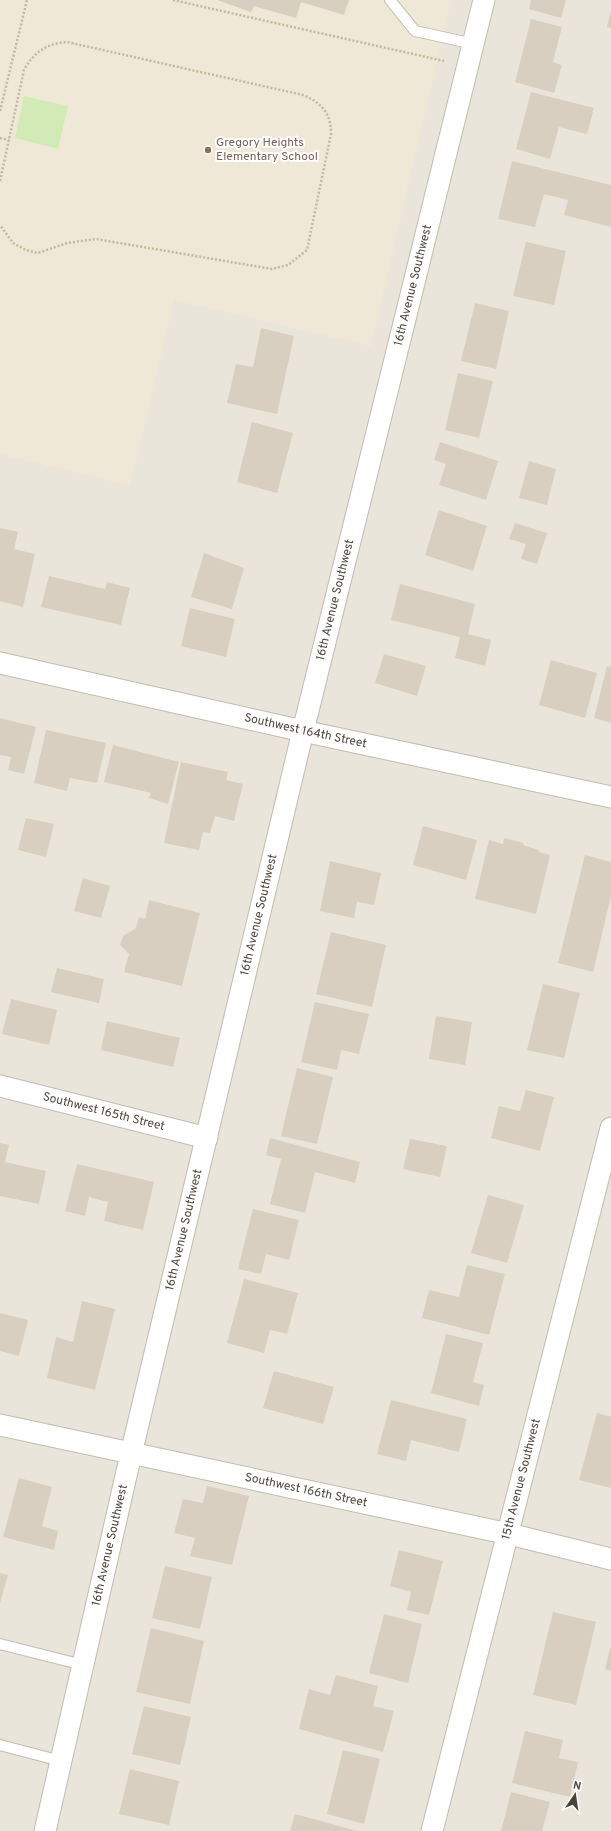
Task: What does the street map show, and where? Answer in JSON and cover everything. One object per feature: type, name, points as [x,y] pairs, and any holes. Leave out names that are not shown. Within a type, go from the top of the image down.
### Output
[{"type":"street","name":"16th Avenue Southwest","points":[[45,1831],[131,1454],[303,731],[484,0]]},
{"type":"street","name":"Southwest 164th Street","points":[[0,663],[303,731],[611,797]]},
{"type":"street","name":"Southwest 165th Street","points":[[0,1086],[207,1138]]},
{"type":"street","name":"15th Avenue Southwest","points":[[432,1831],[509,1534],[611,1128]]},
{"type":"street","name":"Southwest 166th Street","points":[[0,1425],[509,1534],[611,1560]]},
{"type":"lane","points":[[390,0],[415,31],[474,44]]},
{"type":"lane","points":[[0,1644],[83,1665]]},
{"type":"lane","points":[[0,1745],[61,1760]]},
{"type":"path","points":[[0,111],[27,0]]},
{"type":"path","points":[[173,0],[468,66]]},
{"type":"path","points":[[0,181],[24,70],[30,58],[56,42],[67,42],[302,95],[316,101],[326,112],[331,122],[330,134],[306,250],[288,265],[272,269],[96,239],[67,244],[38,253],[26,250],[13,243],[0,225]]},
{"type":"path","points":[[0,138],[9,140]]},
{"type":"shaded area","points":[[0,0],[611,0],[611,1831],[0,1831]]},
{"type":"shaded area","name":"Gregory Heights Elementary School","points":[[0,0],[451,0],[371,346],[174,300],[130,486],[0,454]]},
{"type":"green space","points":[[24,96],[68,106],[58,149],[15,138]]},
{"type":"building","points":[[217,0],[349,0],[344,15],[301,2],[296,18],[254,6],[251,12]]},
{"type":"building","points":[[531,0],[566,0],[561,18],[529,9]]},
{"type":"building","points":[[611,13],[611,28],[607,27]]},
{"type":"building","points":[[531,19],[562,27],[553,62],[562,65],[554,93],[515,82]]},
{"type":"building","points":[[531,92],[594,108],[587,134],[559,127],[550,159],[516,149]]},
{"type":"building","points":[[512,161],[611,185],[611,227],[564,215],[568,200],[544,194],[535,227],[498,219]]},
{"type":"building","points":[[526,242],[566,251],[554,305],[513,296]]},
{"type":"building","points":[[475,303],[509,311],[496,369],[461,361]]},
{"type":"building","points":[[261,328],[294,336],[277,414],[227,403],[236,364],[253,367]]},
{"type":"building","points":[[458,373],[493,381],[479,438],[445,430]]},
{"type":"building","points":[[252,422],[293,433],[277,493],[237,482]]},
{"type":"building","points":[[440,442],[498,461],[486,500],[439,485],[446,464],[434,460]]},
{"type":"building","points":[[529,461],[556,469],[547,505],[519,498]]},
{"type":"building","points":[[439,510],[487,526],[473,571],[425,555]]},
{"type":"building","points":[[515,523],[547,533],[537,564],[521,559],[526,544],[509,539]]},
{"type":"building","points":[[0,528],[18,532],[14,549],[35,554],[23,607],[0,601]]},
{"type":"building","points":[[204,553],[244,568],[232,609],[191,597]]},
{"type":"building","points":[[49,576],[105,589],[107,582],[130,588],[121,625],[41,607]]},
{"type":"building","points":[[400,584],[475,604],[468,634],[491,640],[485,666],[455,658],[460,637],[391,620]]},
{"type":"building","points":[[190,608],[235,619],[226,657],[181,646]]},
{"type":"building","points":[[384,654],[426,666],[417,696],[375,683]]},
{"type":"building","points":[[551,660],[597,673],[585,718],[539,705]]},
{"type":"building","points":[[607,666],[611,667],[611,723],[594,718]]},
{"type":"building","points":[[0,718],[36,727],[24,774],[8,770],[11,757],[0,755]]},
{"type":"building","points":[[46,730],[106,743],[97,783],[70,778],[67,791],[34,783]]},
{"type":"building","points":[[113,745],[179,762],[168,804],[149,798],[151,793],[104,782]]},
{"type":"building","points":[[181,762],[228,772],[226,780],[243,784],[234,821],[215,816],[210,833],[203,832],[199,850],[164,843]]},
{"type":"building","points":[[26,818],[54,824],[46,857],[18,850]]},
{"type":"building","points":[[423,826],[477,840],[466,880],[413,865]]},
{"type":"building","points":[[504,838],[524,843],[523,845],[550,855],[536,914],[475,899],[489,840],[503,844]]},
{"type":"building","points":[[585,855],[611,862],[611,896],[593,972],[558,963]]},
{"type":"building","points":[[330,861],[381,873],[374,905],[357,902],[354,918],[320,911]]},
{"type":"building","points":[[83,878],[110,886],[101,918],[74,911]]},
{"type":"building","points":[[149,900],[200,913],[182,986],[124,972],[129,954],[120,945],[123,936],[136,928],[139,917],[145,919]]},
{"type":"building","points":[[331,932],[386,945],[372,1007],[316,994]]},
{"type":"building","points":[[57,968],[104,979],[99,1003],[51,992]]},
{"type":"building","points":[[543,984],[580,993],[564,1058],[527,1050]]},
{"type":"building","points":[[11,999],[57,1010],[49,1045],[2,1034]]},
{"type":"building","points":[[315,1002],[369,1014],[359,1054],[341,1050],[337,1070],[301,1062]]},
{"type":"building","points":[[436,1016],[472,1022],[465,1065],[429,1059]]},
{"type":"building","points":[[107,1021],[180,1038],[173,1067],[101,1050]]},
{"type":"building","points":[[297,1068],[333,1077],[317,1144],[281,1136]]},
{"type":"building","points":[[526,1090],[554,1097],[540,1151],[491,1138],[499,1106],[520,1111]]},
{"type":"building","points":[[270,1138],[360,1162],[355,1183],[315,1172],[305,1213],[270,1204],[281,1159],[266,1155]]},
{"type":"building","points":[[410,1139],[447,1146],[440,1177],[403,1169]]},
{"type":"building","points":[[0,1143],[9,1145],[5,1162],[46,1171],[39,1204],[0,1196]]},
{"type":"building","points":[[77,1164],[154,1182],[143,1230],[104,1221],[108,1202],[89,1197],[85,1216],[65,1211]]},
{"type":"building","points":[[488,1195],[524,1205],[507,1263],[471,1253]]},
{"type":"building","points":[[253,1209],[299,1220],[289,1260],[266,1254],[261,1274],[238,1269]]},
{"type":"building","points":[[467,1265],[505,1274],[489,1335],[422,1318],[429,1290],[459,1297]]},
{"type":"building","points":[[244,1279],[298,1293],[287,1334],[270,1330],[264,1353],[227,1343]]},
{"type":"building","points":[[82,1301],[115,1309],[95,1390],[47,1378],[56,1337],[73,1342]]},
{"type":"building","points":[[0,1313],[28,1320],[19,1356],[0,1351]]},
{"type":"building","points":[[446,1334],[483,1343],[473,1382],[484,1385],[479,1406],[431,1393]]},
{"type":"building","points":[[274,1371],[334,1387],[323,1424],[263,1408]]},
{"type":"building","points":[[391,1400],[467,1419],[459,1452],[411,1440],[406,1461],[377,1454]]},
{"type":"building","points":[[597,1413],[611,1417],[611,1488],[579,1480]]},
{"type":"building","points":[[19,1478],[52,1487],[42,1526],[58,1531],[54,1550],[3,1537]]},
{"type":"building","points":[[207,1486],[249,1496],[232,1565],[190,1556],[195,1538],[174,1533],[183,1499],[203,1503]]},
{"type":"building","points":[[399,1550],[443,1561],[429,1615],[407,1610],[411,1592],[390,1586]]},
{"type":"building","points":[[165,1566],[212,1577],[200,1629],[152,1618]]},
{"type":"building","points":[[0,1573],[8,1575],[0,1603]]},
{"type":"building","points":[[553,1612],[596,1622],[576,1705],[533,1695]]},
{"type":"building","points":[[384,1614],[422,1624],[408,1683],[369,1673]]},
{"type":"building","points":[[151,1628],[204,1641],[190,1704],[136,1692]]},
{"type":"building","points":[[611,1648],[611,1671],[605,1669]]},
{"type":"building","points":[[336,1675],[378,1686],[373,1706],[394,1711],[383,1752],[299,1729],[309,1689],[330,1695]]},
{"type":"building","points":[[144,1706],[191,1717],[180,1765],[132,1754]]},
{"type":"building","points":[[525,1731],[563,1740],[559,1758],[578,1762],[570,1797],[512,1783]]},
{"type":"building","points":[[343,1750],[380,1759],[364,1824],[327,1814]]},
{"type":"building","points":[[130,1769],[179,1781],[169,1825],[119,1814]]},
{"type":"building","points":[[511,1792],[550,1802],[542,1831],[501,1831]]},
{"type":"building","points":[[295,1814],[357,1831],[290,1831]]},
{"type":"place","name":"Gregory Heights Elementary School","points":[[208,150]]}]
